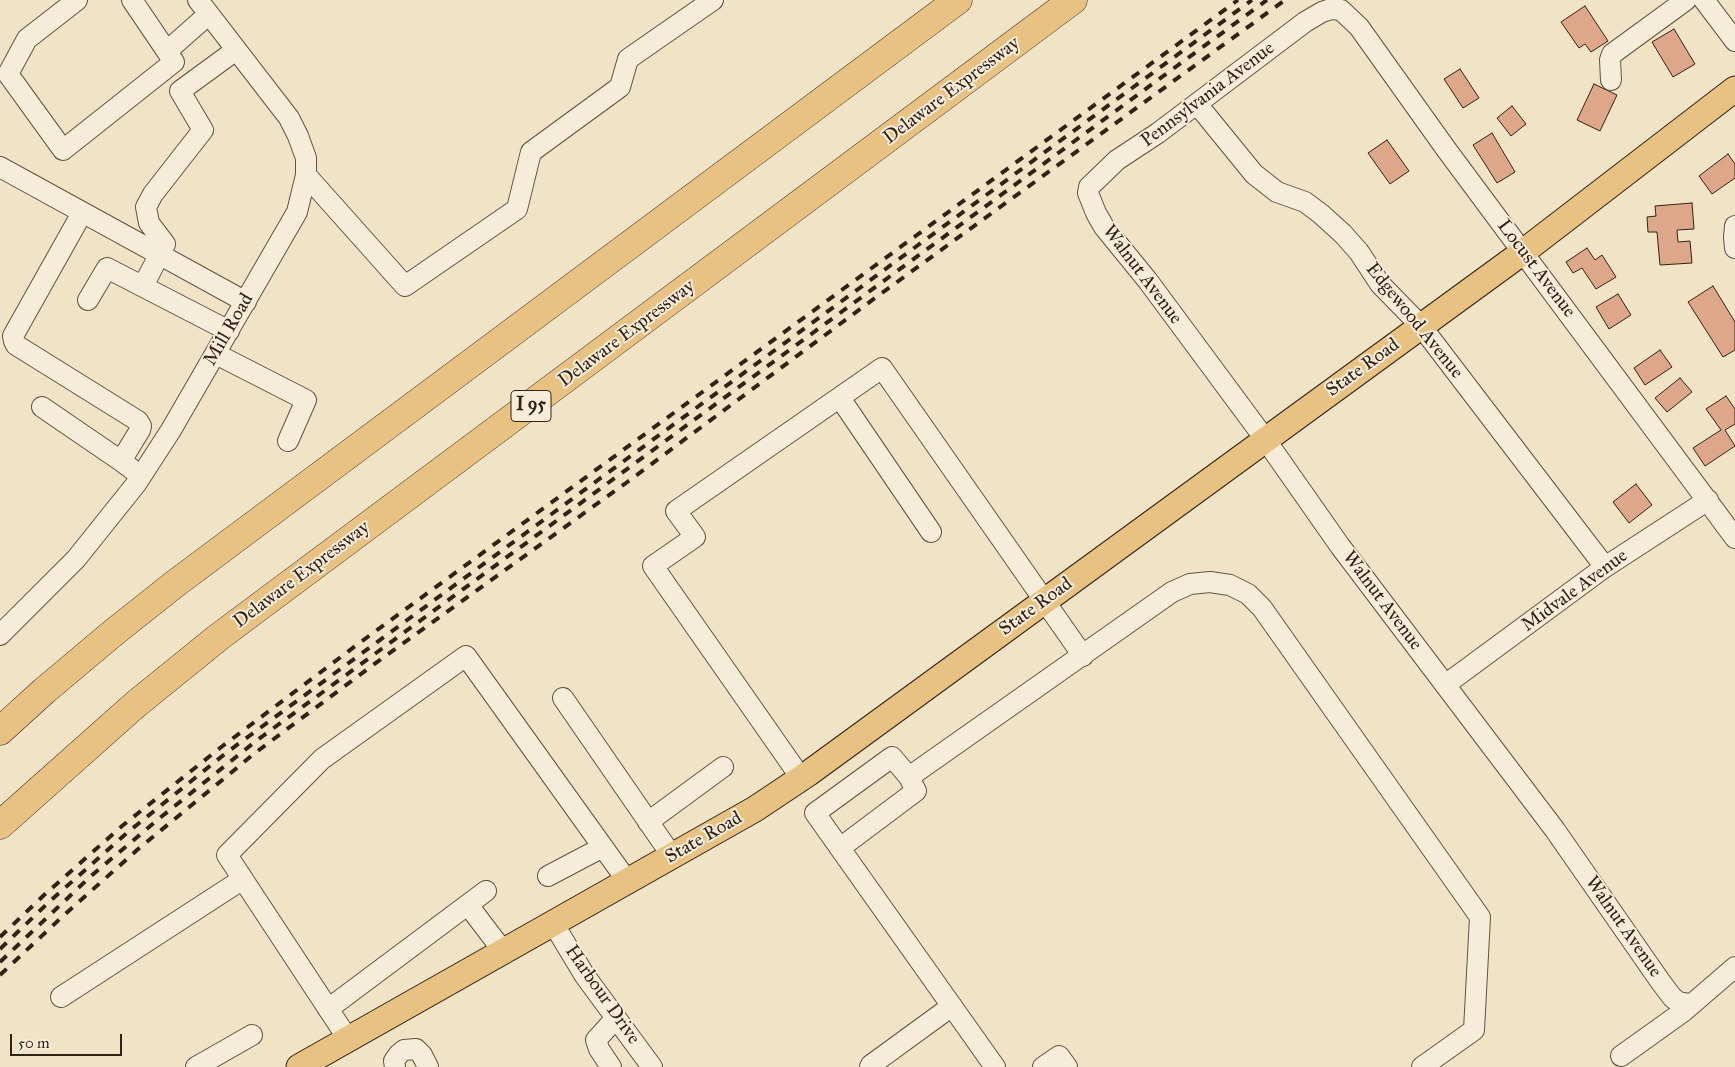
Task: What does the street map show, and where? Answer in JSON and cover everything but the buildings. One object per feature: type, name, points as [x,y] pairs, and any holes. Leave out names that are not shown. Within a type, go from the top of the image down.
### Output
[{"type":"highway","points":[[0,731],[44,691],[176,583],[958,0]]},
{"type":"highway","name":"Delaware Expressway","points":[[0,825],[136,704],[220,636],[1074,0]]},
{"type":"main road","name":"State Road","points":[[299,1067],[755,809],[801,778],[1523,252],[1735,89]]},
{"type":"street","points":[[77,0],[27,39],[8,74],[63,150],[174,62],[132,0]]},
{"type":"street","points":[[306,174],[405,286],[517,209],[531,152],[620,87],[628,59],[713,0]]},
{"type":"street","points":[[1611,80],[1610,60],[1612,54],[1686,0]]},
{"type":"street","points":[[1704,0],[1735,41]]},
{"type":"street","points":[[167,50],[204,7]]},
{"type":"street","name":"Mill Road","points":[[0,635],[76,559],[141,476],[216,354],[297,212],[306,174],[304,150],[289,118],[204,7]]},
{"type":"street","name":"Pennsylvania Avenue","points":[[1089,187],[1117,160],[1158,133],[1305,22],[1331,8]]},
{"type":"street","name":"Locust Avenue","points":[[1331,8],[1341,10],[1360,27],[1446,149],[1735,538]]},
{"type":"street","points":[[143,286],[164,244],[149,223],[146,207],[153,194],[203,130],[180,91],[236,50]]},
{"type":"street","name":"Edgewood Avenue","points":[[1197,104],[1229,145],[1261,181],[1277,192],[1304,202],[1321,214],[1359,252],[1380,284],[1421,326],[1606,567]]},
{"type":"street","points":[[3,175],[82,213],[246,302]]},
{"type":"street","name":"Walnut Avenue","points":[[1089,187],[1090,200],[1104,227],[1148,281],[1265,439],[1340,546],[1555,830],[1672,996],[1678,1002],[1690,1004]]},
{"type":"street","points":[[82,213],[13,336],[16,345],[138,422],[141,426],[140,430],[121,462]]},
{"type":"street","points":[[1735,226],[1735,248]]},
{"type":"street","points":[[88,300],[107,268],[229,331]]},
{"type":"street","points":[[216,354],[306,400],[288,440]]},
{"type":"street","points":[[801,778],[653,566],[695,537],[676,511],[882,368],[1084,656]]},
{"type":"street","points":[[840,398],[932,532]]},
{"type":"street","points":[[42,407],[141,476]]},
{"type":"street","name":"Midvale Avenue","points":[[1445,685],[1606,567],[1708,500]]},
{"type":"street","points":[[909,777],[1084,656],[1172,592],[1190,584],[1210,582],[1230,585],[1248,594],[1262,608],[1480,916],[1474,1030],[1422,1067]]},
{"type":"street","points":[[348,1039],[227,855],[322,759],[466,656],[628,882]]},
{"type":"street","points":[[563,698],[672,856]]},
{"type":"street","points":[[840,848],[916,791],[909,777],[892,757],[815,813],[995,1067]]},
{"type":"street","points":[[648,822],[723,767]]},
{"type":"street","points":[[548,876],[603,847]]},
{"type":"street","points":[[61,997],[243,878]]},
{"type":"street","points":[[328,1008],[486,891]]},
{"type":"street","points":[[468,904],[503,951]]},
{"type":"street","name":"Harbour Drive","points":[[553,923],[585,976],[645,1062]]},
{"type":"street","points":[[1621,1056],[1676,1017],[1735,967]]},
{"type":"street","points":[[870,1067],[952,1006]]},
{"type":"street","points":[[611,1067],[599,1049],[596,1040],[616,1018]]},
{"type":"street","points":[[196,1067],[252,1035]]},
{"type":"street","points":[[395,1067],[394,1061],[399,1054],[404,1050],[416,1048],[428,1067]]},
{"type":"street","points":[[1043,1067],[1059,1056],[1067,1067]]},
{"type":"railway","points":[[0,937],[122,826],[220,748],[358,644],[1238,0]]},
{"type":"railway","points":[[0,949],[49,902],[128,832],[226,753],[1252,0]]},
{"type":"railway","points":[[0,962],[91,876],[256,741],[1267,0]]},
{"type":"railway","points":[[0,975],[137,850],[255,753],[1285,0]]}]
